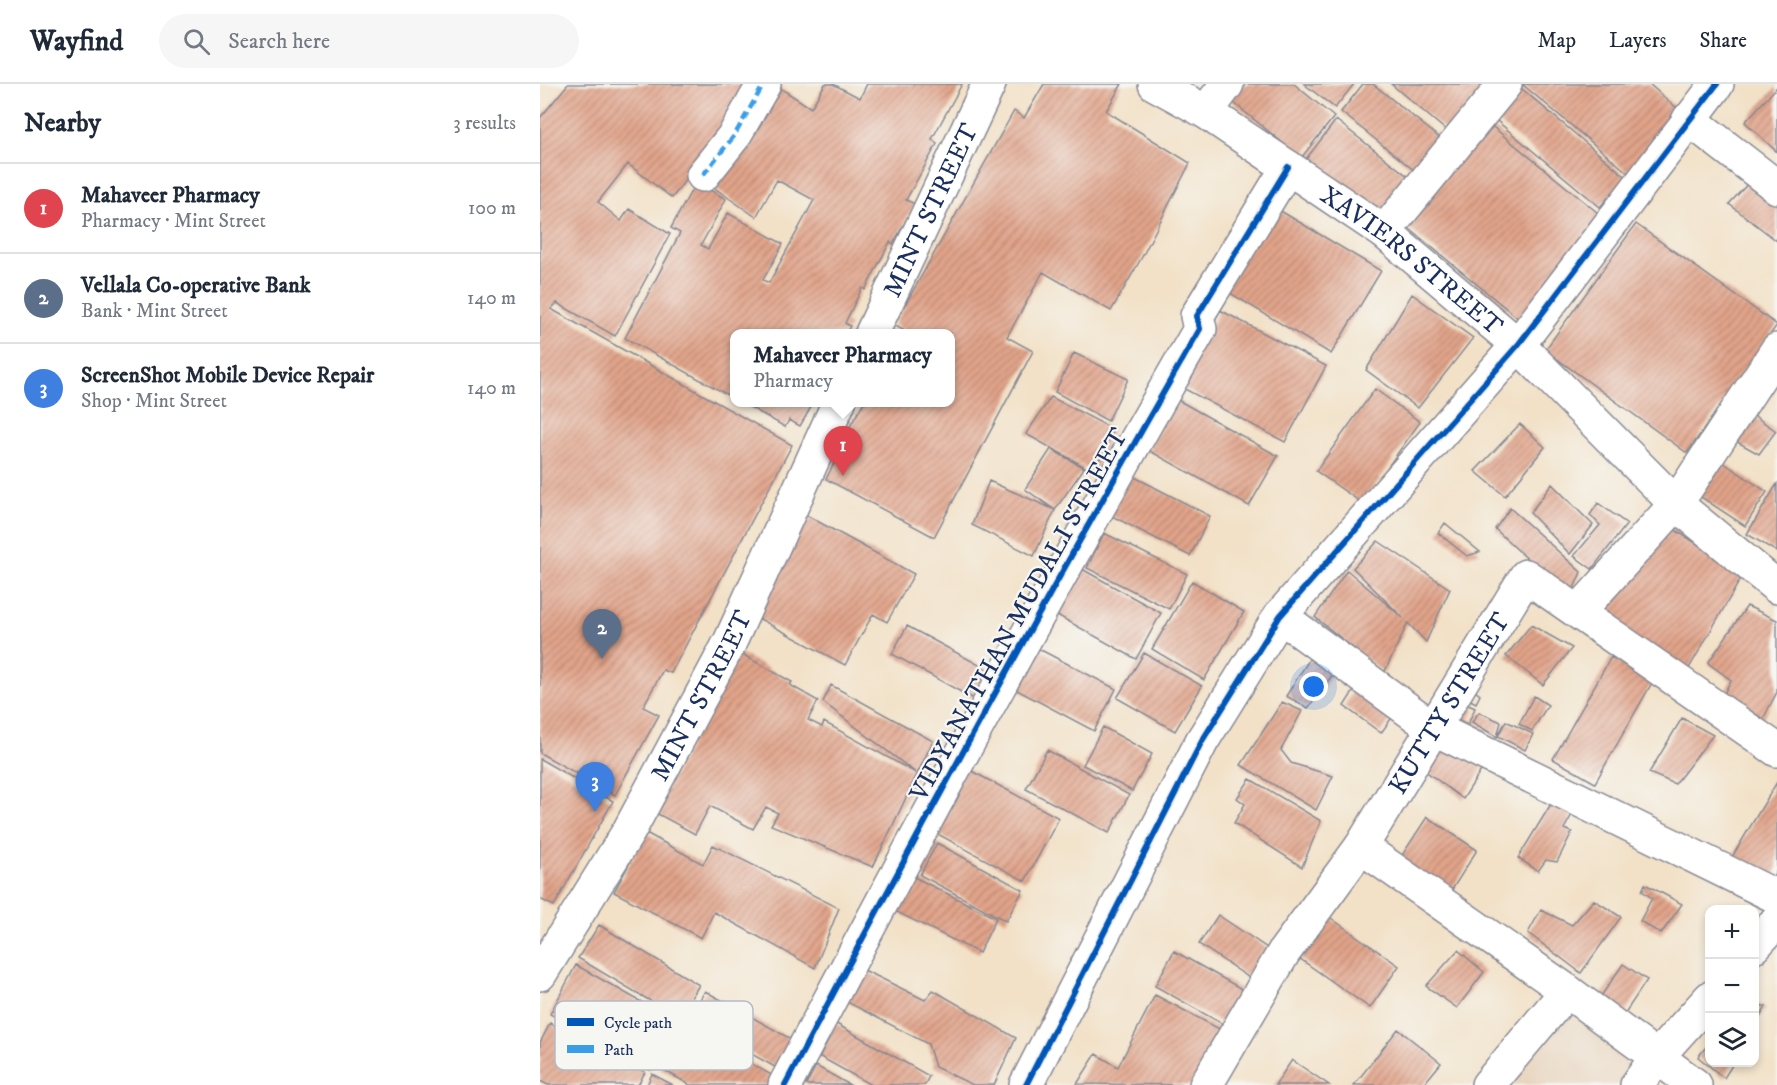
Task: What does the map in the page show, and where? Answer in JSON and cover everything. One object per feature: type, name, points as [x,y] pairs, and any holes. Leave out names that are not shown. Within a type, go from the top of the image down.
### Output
[{"type":"street","points":[[703,176],[734,136],[764,84]]},
{"type":"street","name":"MINT STREET","points":[[874,329],[989,84]]},
{"type":"street","name":"XAVIERS STREET","points":[[1155,84],[1206,112],[1384,232],[1518,345],[1676,504],[1777,587]]},
{"type":"street","points":[[1206,112],[1227,84]]},
{"type":"street","points":[[1384,232],[1505,84]]},
{"type":"street","points":[[1026,1085],[1202,741],[1280,616],[1518,345],[1717,84]]},
{"type":"street","points":[[1689,119],[1777,187]]},
{"type":"street","name":"VIDYANATHAN MUDALI STREET","points":[[785,1085],[885,896],[1127,455],[1200,329],[1197,316],[1288,167]]},
{"type":"street","points":[[1578,612],[1676,504],[1777,350]]},
{"type":"street","name":"MINT STREET","points":[[540,974],[629,831],[730,642],[837,407]]},
{"type":"street","name":"KUTTY STREET","points":[[1206,1085],[1284,952],[1361,847],[1526,576],[1777,750]]},
{"type":"street","points":[[1280,616],[1433,728],[1777,897]]},
{"type":"street","points":[[1361,847],[1695,1085]]},
{"type":"street","points":[[1759,941],[1777,921]]},
{"type":"street","points":[[1488,1085],[1567,992]]},
{"type":"street","points":[[1637,1085],[1656,1058],[1705,1004]]},
{"type":"shaded area","points":[[1566,1010],[1660,1076],[1654,1085],[1505,1085]]},
{"type":"building","points":[[568,84],[757,84],[672,198],[628,164],[598,202],[621,221],[629,209],[670,234],[615,336],[557,303],[551,309],[792,445],[671,673],[663,670],[643,707],[659,715],[615,795],[540,753],[540,118]]},
{"type":"building","points":[[774,84],[811,108],[825,84],[833,84],[860,98],[867,84],[962,84],[932,139],[937,144],[906,200],[915,204],[893,244],[890,242],[865,290],[862,288],[845,323],[850,326],[848,329],[730,329],[730,396],[625,338],[680,233],[671,228],[696,182],[726,199],[701,245],[708,249],[728,213],[783,244],[763,280],[769,283],[814,200],[777,180],[756,217],[706,182]]},
{"type":"building","points":[[1044,84],[1122,84],[1106,111],[1190,163],[1142,257],[1111,311],[1043,272],[1007,337],[1033,351],[934,537],[826,479],[845,442],[842,440],[861,407],[955,407],[955,329],[901,329],[894,325],[1014,111],[1024,118]]},
{"type":"building","points":[[1239,84],[1294,84],[1334,117],[1301,158],[1228,98]]},
{"type":"building","points":[[1304,84],[1354,84],[1335,108]]},
{"type":"building","points":[[1363,84],[1373,84],[1441,139],[1415,171],[1341,112]]},
{"type":"building","points":[[1391,84],[1479,84],[1485,89],[1448,132]]},
{"type":"building","points":[[1516,84],[1626,177],[1600,207],[1485,111]]},
{"type":"building","points":[[1522,84],[1649,84],[1685,115],[1633,177]]},
{"type":"building","points":[[1777,87],[1777,152],[1745,122]]},
{"type":"building","points":[[1336,120],[1410,178],[1377,221],[1303,163]]},
{"type":"building","points":[[1488,123],[1603,217],[1519,319],[1405,225]]},
{"type":"building","points":[[1756,175],[1777,189],[1777,241],[1729,204]]},
{"type":"building","points":[[1269,204],[1381,271],[1331,354],[1220,287]]},
{"type":"building","points":[[1636,224],[1777,325],[1687,453],[1545,350]]},
{"type":"building","points":[[1412,294],[1473,338],[1418,408],[1366,370]]},
{"type":"building","points":[[1220,310],[1326,366],[1285,442],[1179,386]]},
{"type":"building","points":[[1074,353],[1128,379],[1108,421],[1055,392]]},
{"type":"building","points":[[1375,389],[1420,422],[1362,503],[1316,471]]},
{"type":"building","points":[[1051,397],[1113,429],[1094,472],[1026,434]]},
{"type":"building","points":[[1176,399],[1278,456],[1249,506],[1148,450]]},
{"type":"building","points":[[1736,403],[1776,431],[1759,454],[1714,429]]},
{"type":"building","points":[[750,407],[811,407],[800,426],[789,420],[785,427]]},
{"type":"building","points":[[1520,424],[1545,447],[1505,496],[1475,471]]},
{"type":"building","points":[[1051,449],[1084,468],[1055,510],[1025,489]]},
{"type":"building","points":[[1718,459],[1767,492],[1745,526],[1695,493]]},
{"type":"building","points":[[1123,471],[1210,516],[1190,556],[1102,511]]},
{"type":"building","points":[[989,481],[1055,510],[1034,556],[972,525]]},
{"type":"building","points":[[1552,484],[1593,525],[1570,554],[1530,513]]},
{"type":"building","points":[[1777,484],[1777,552],[1747,534]]},
{"type":"building","points":[[1598,503],[1627,524],[1592,569],[1574,556],[1600,525],[1590,515]]},
{"type":"building","points":[[1510,508],[1581,572],[1570,598],[1495,529]]},
{"type":"building","points":[[806,515],[914,574],[887,622],[873,614],[845,665],[756,617],[784,565],[780,564]]},
{"type":"building","points":[[1445,523],[1480,552],[1467,556],[1438,533]]},
{"type":"building","points":[[1664,523],[1744,573],[1684,677],[1585,608]]},
{"type":"building","points":[[1104,533],[1187,574],[1169,609],[1087,568]]},
{"type":"building","points":[[1378,541],[1450,589],[1426,642],[1408,623],[1384,673],[1315,617],[1347,570],[1403,618],[1353,568]]},
{"type":"building","points":[[1082,569],[1161,613],[1136,659],[1057,615]]},
{"type":"building","points":[[1192,581],[1244,612],[1204,680],[1152,649]]},
{"type":"building","points":[[1747,606],[1777,620],[1777,692],[1763,719],[1724,694],[1731,680],[1708,663]]},
{"type":"building","points":[[1531,625],[1572,648],[1543,685],[1506,656]]},
{"type":"building","points":[[907,626],[996,674],[981,703],[892,654]]},
{"type":"building","points":[[1037,648],[1116,689],[1094,731],[1015,689]]},
{"type":"building","points":[[1314,652],[1337,669],[1308,708],[1286,696]]},
{"type":"building","points":[[740,653],[792,682],[790,685],[818,701],[808,720],[822,727],[824,722],[916,773],[823,702],[831,685],[933,741],[873,867],[771,825],[778,813],[766,807],[753,829],[710,806],[695,834],[654,812]]},
{"type":"building","points":[[1144,653],[1202,686],[1175,731],[1117,698]]},
{"type":"building","points":[[1611,657],[1653,681],[1595,783],[1553,759]]},
{"type":"building","points":[[1360,681],[1398,709],[1381,733],[1344,706]]},
{"type":"building","points":[[1464,682],[1480,695],[1476,703],[1457,693]]},
{"type":"building","points":[[1534,696],[1548,705],[1532,731],[1519,724]]},
{"type":"building","points":[[1455,699],[1475,708],[1468,724],[1447,714]]},
{"type":"building","points":[[1282,702],[1302,711],[1281,750],[1291,763],[1333,776],[1316,810],[1241,765]]},
{"type":"building","points":[[1479,712],[1501,722],[1497,737],[1472,722]]},
{"type":"building","points":[[1682,718],[1713,735],[1675,784],[1649,773]]},
{"type":"building","points":[[1506,721],[1533,734],[1525,750],[1498,736]]},
{"type":"building","points":[[1103,727],[1152,754],[1132,791],[1083,765]]},
{"type":"building","points":[[1438,739],[1486,763],[1463,799],[1420,767]]},
{"type":"building","points":[[1047,750],[1129,795],[1109,833],[1026,789]]},
{"type":"building","points":[[540,759],[613,801],[554,906],[540,899]]},
{"type":"building","points":[[966,768],[1059,818],[1025,881],[932,831]]},
{"type":"building","points":[[1250,779],[1321,821],[1302,867],[1234,823],[1245,804],[1237,798]]},
{"type":"building","points":[[1777,782],[1777,870],[1770,881],[1732,857]]},
{"type":"building","points":[[1551,804],[1574,811],[1564,829],[1572,832],[1557,862],[1546,860],[1538,871],[1518,858]]},
{"type":"building","points":[[1427,817],[1477,850],[1448,896],[1397,863]]},
{"type":"building","points":[[646,833],[703,864],[713,845],[839,908],[815,968],[714,912],[701,938],[614,892]]},
{"type":"building","points":[[937,843],[1023,890],[1006,921],[920,875]]},
{"type":"building","points":[[906,873],[996,918],[979,953],[889,908]]},
{"type":"building","points":[[1645,884],[1682,904],[1661,934],[1640,921],[1652,898],[1642,891]]},
{"type":"building","points":[[1594,900],[1621,917],[1581,973],[1528,933],[1541,910],[1572,925]]},
{"type":"building","points":[[1218,915],[1276,954],[1257,983],[1199,944]]},
{"type":"building","points":[[1328,916],[1399,966],[1370,1008],[1299,958]]},
{"type":"building","points":[[599,925],[699,985],[689,1001],[650,1001],[578,958]]},
{"type":"building","points":[[1458,950],[1484,972],[1457,1008],[1426,986]]},
{"type":"building","points":[[1174,951],[1247,992],[1228,1027],[1155,986]]},
{"type":"building","points":[[1623,964],[1647,980],[1623,1016],[1599,999]]},
{"type":"building","points":[[576,965],[640,1001],[557,1001]]},
{"type":"building","points":[[860,968],[925,1000],[933,990],[1016,1038],[994,1085],[973,1085],[935,1067],[928,1044],[847,1002]]},
{"type":"building","points":[[705,991],[723,1001],[699,1001]]},
{"type":"building","points":[[1155,995],[1227,1033],[1200,1085],[1077,1084],[1096,1054],[1118,1067]]},
{"type":"building","points":[[555,1005],[555,1017],[550,1014]]},
{"type":"building","points":[[1759,1005],[1766,1007],[1759,1019]]},
{"type":"building","points":[[753,1018],[798,1043],[782,1071],[753,1055]]},
{"type":"building","points":[[833,1022],[929,1076],[925,1085],[871,1085],[815,1054]]},
{"type":"building","points":[[550,1023],[555,1026],[555,1070],[641,1070],[645,1072],[638,1085],[548,1085],[540,1081],[540,1043]]},
{"type":"building","points":[[1398,1029],[1441,1063],[1423,1085],[1354,1085]]},
{"type":"building","points":[[1705,1048],[1705,1063],[1698,1057]]},
{"type":"building","points":[[1292,1060],[1329,1085],[1275,1085]]},
{"type":"building","points":[[753,1065],[775,1077],[771,1085],[690,1085],[664,1070],[753,1070]]},
{"type":"building","points":[[816,1066],[850,1085],[806,1085]]},
{"type":"building","points":[[1710,1067],[1731,1067],[1724,1078]]},
{"type":"building","points":[[652,1074],[673,1085],[647,1085]]},
{"type":"marked path","points":[[703,175],[734,136],[764,84]]},
{"type":"cycle path","points":[[1026,1085],[1202,741],[1280,616],[1518,345],[1717,84]]},
{"type":"cycle path","points":[[785,1085],[989,705],[1200,329],[1197,316],[1288,167]]},
{"type":"place","name":"Mahaveer Pharmacy","points":[[843,476]]},
{"type":"place","name":"Vellala Co-operative Bank","points":[[602,659]]},
{"type":"place","name":"ScreenShot Mobile Device Repair","points":[[595,812]]}]
